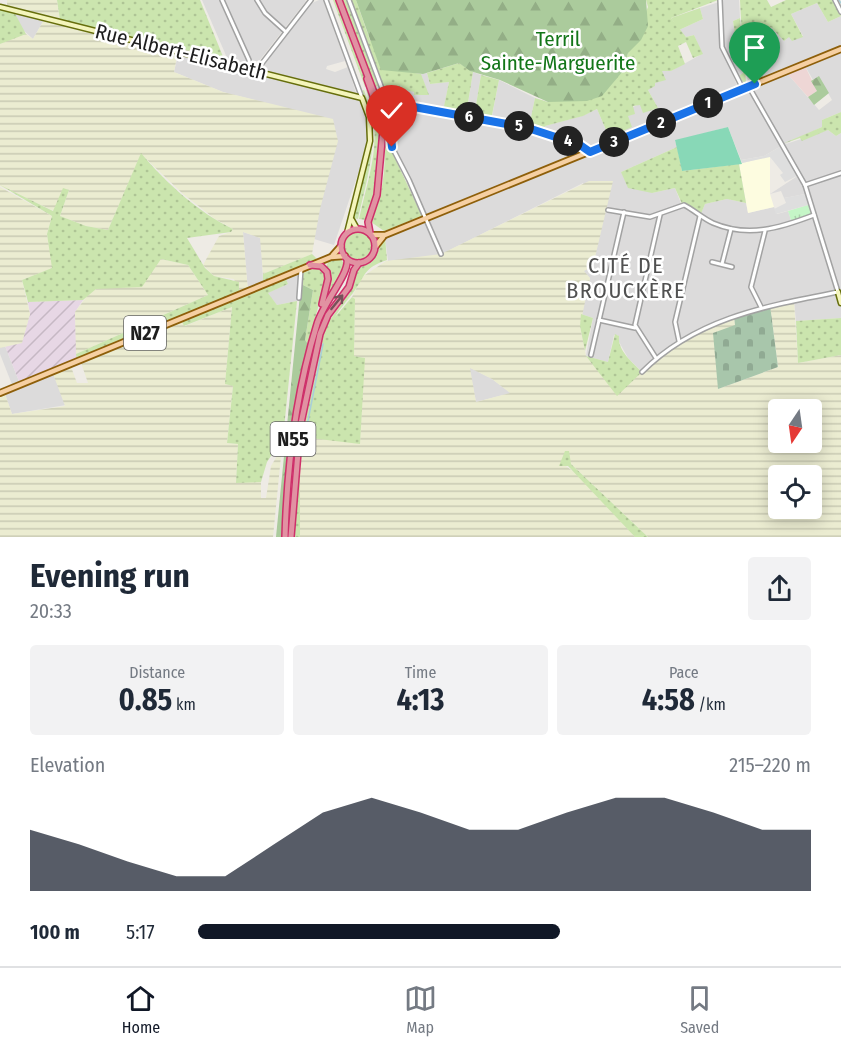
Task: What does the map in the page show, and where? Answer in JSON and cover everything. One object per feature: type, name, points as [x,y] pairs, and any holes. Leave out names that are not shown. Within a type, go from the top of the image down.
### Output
[{"type":"highway","points":[[339,0],[366,73],[380,119],[383,141],[376,202],[368,222],[375,247],[372,256],[359,263]]},
{"type":"highway","points":[[347,233],[368,222]]},
{"type":"highway","points":[[358,229],[370,234]]},
{"type":"highway","name":"N27","points":[[341,246],[347,233]]},
{"type":"highway","points":[[341,246],[346,258]]},
{"type":"highway","name":"N27","points":[[346,258],[359,263]]},
{"type":"highway","name":"N55","points":[[285,537],[287,489],[298,403],[322,308],[345,275],[346,258]]},
{"type":"highway","name":"N55","points":[[291,537],[298,447],[317,344],[324,321],[349,287],[354,270],[359,263]]},
{"type":"highway","points":[[310,265],[323,268],[328,276],[322,308]]},
{"type":"main road","points":[[370,234],[385,235],[841,49]]},
{"type":"main road","points":[[375,247],[385,235]]},
{"type":"main road","name":"N27","points":[[331,257],[341,246]]},
{"type":"main road","name":"N27","points":[[0,393],[310,265],[331,257],[346,258]]},
{"type":"street","points":[[222,0],[249,61],[250,69]]},
{"type":"street","points":[[256,0],[265,14],[285,31]]},
{"type":"street","points":[[256,71],[311,0]]},
{"type":"street","points":[[327,0],[369,117],[370,141],[347,233]]},
{"type":"street","points":[[349,0],[387,102],[392,147],[441,254]]},
{"type":"street","points":[[720,0],[723,49],[743,89]]},
{"type":"street","points":[[835,0],[841,12]]},
{"type":"street","name":"Rue Albert-Elisabeth","points":[[0,7],[363,98]]},
{"type":"street","points":[[749,87],[805,185],[841,303]]},
{"type":"street","points":[[387,102],[528,128],[581,146],[590,152]]},
{"type":"street","points":[[580,156],[581,146]]},
{"type":"street","points":[[805,185],[841,173]]},
{"type":"street","points":[[608,210],[648,217],[684,206],[700,216],[731,229],[765,231],[814,214]]},
{"type":"street","points":[[591,355],[624,212]]},
{"type":"street","points":[[656,358],[636,328],[636,320],[660,214]]},
{"type":"street","points":[[679,341],[675,322],[700,216]]},
{"type":"street","points":[[351,219],[358,229]]},
{"type":"street","points":[[722,264],[731,229]]},
{"type":"street","points":[[761,307],[751,287],[765,231]]},
{"type":"street","points":[[712,262],[732,267]]},
{"type":"street","points":[[299,298],[301,269]]},
{"type":"street","points":[[642,372],[679,341],[720,321],[761,307],[839,293]]},
{"type":"street","points":[[599,320],[636,328]]},
{"type":"shaded area","points":[[7,0],[57,0],[60,20],[7,6]]},
{"type":"shaded area","points":[[202,0],[219,0],[246,65],[228,60]]},
{"type":"shaded area","points":[[224,0],[306,1],[259,61],[252,61]]},
{"type":"shaded area","points":[[323,0],[345,61],[327,66],[326,69],[335,72],[348,67],[356,93],[263,70],[261,65],[310,4]]},
{"type":"shaded area","points":[[722,0],[739,0],[740,18],[733,21],[743,74],[739,76],[723,46]]},
{"type":"shaded area","points":[[719,2],[721,45],[738,88],[591,149],[543,132],[545,126],[582,116],[597,109],[609,137],[633,107],[640,104],[658,108],[648,90],[662,71],[671,71],[702,54],[694,35],[686,37],[679,30],[703,19],[700,8]]},
{"type":"shaded area","points":[[817,3],[828,22],[841,16],[841,47],[745,84],[748,81],[743,57],[762,43],[759,39],[772,27],[789,37],[803,36],[791,14]]},
{"type":"shaded area","points":[[13,10],[45,18],[33,39],[21,28]]},
{"type":"shaded area","points":[[45,18],[178,52],[174,72],[223,92],[333,119],[338,141],[320,209],[312,254],[263,274],[260,238],[243,232],[248,291],[239,295],[234,279],[214,276],[203,265],[219,236],[233,229],[215,219],[183,194],[141,154],[108,230],[86,226],[60,216],[69,190],[63,189],[54,211],[0,186],[0,44],[19,35],[26,34],[33,39]]},
{"type":"shaded area","points":[[841,49],[841,112],[822,120],[822,127],[783,145],[828,130],[836,136],[841,133],[841,318],[796,321],[794,301],[749,311],[720,321],[679,341],[642,372],[628,358],[618,340],[618,335],[614,335],[608,362],[586,356],[593,318],[581,314],[590,278],[583,272],[583,183],[438,256],[388,261],[385,237],[785,71],[819,110],[832,100],[819,77],[813,80],[804,64]],"holes":[[[728,127],[741,160],[764,156],[783,145],[799,175],[770,194],[781,191],[784,198],[805,194],[808,205],[811,204],[792,223],[788,211],[777,214],[774,207],[748,213],[746,203],[727,199],[705,204],[700,215],[682,206],[675,188],[652,193],[621,172],[677,147],[675,141]]]},
{"type":"shaded area","points":[[178,55],[361,100],[367,115],[367,147],[334,245],[314,239],[333,120],[223,92],[174,72]]},
{"type":"shaded area","points":[[804,64],[817,91],[808,97],[785,71]]},
{"type":"shaded area","points":[[473,72],[481,75],[474,117],[466,116]]},
{"type":"shaded area","points":[[427,73],[430,84],[449,82],[443,112],[396,102],[401,85],[428,95],[421,74]]},
{"type":"shaded area","points":[[499,80],[535,98],[529,128],[491,121]]},
{"type":"shaded area","points":[[392,105],[519,128],[576,145],[579,150],[576,155],[425,216],[394,147],[390,107]]},
{"type":"shaded area","points":[[783,145],[799,175],[785,182],[780,175],[783,173],[770,157],[742,163],[741,160],[764,156]]},
{"type":"shaded area","points":[[770,156],[770,194],[774,207],[748,213],[739,164]]},
{"type":"shaded area","points":[[589,181],[613,181],[593,266],[584,271],[590,278],[580,326],[586,356],[617,395],[662,353],[679,341],[734,316],[735,325],[718,389],[778,367],[770,305],[794,301],[798,363],[841,355],[841,537],[648,537],[571,464],[569,458],[563,464],[581,477],[635,537],[300,537],[298,472],[302,437],[360,443],[364,358],[354,356],[355,300],[352,297],[362,277],[386,261],[441,254]],"holes":[[[470,368],[492,379],[510,393],[476,402]]]},
{"type":"shaded area","points":[[0,187],[52,216],[47,234],[53,268],[22,280],[30,314],[22,343],[0,348]]},
{"type":"shaded area","points":[[805,194],[808,205],[776,214],[774,209],[786,203],[784,198]]},
{"type":"shaded area","points":[[243,232],[261,238],[263,281],[248,291]]},
{"type":"shaded area","points":[[161,259],[188,265],[208,295],[76,354],[75,312],[90,292]]},
{"type":"shaded area","points":[[301,273],[297,301],[277,305],[267,293],[288,284],[286,279]]},
{"type":"shaded area","points":[[83,300],[75,312],[77,361],[20,384],[5,346],[22,342],[30,314],[28,302]]},
{"type":"shaded area","points":[[232,307],[225,384],[233,385],[227,443],[238,444],[236,482],[261,482],[261,498],[266,498],[271,466],[277,456],[281,456],[273,537],[0,537],[0,393],[4,391],[12,414],[65,406],[52,371],[70,364],[77,383],[88,383],[80,360],[180,319],[185,326]]},
{"type":"shaded area","points":[[5,346],[20,384],[52,371],[66,405],[12,414],[4,391],[13,387],[0,354],[0,348]]},
{"type":"shaded area","points":[[469,367],[492,379],[511,393],[476,402]]},
{"type":"green space","points":[[57,0],[200,0],[224,59],[60,20]]},
{"type":"green space","points":[[333,0],[337,0],[365,76],[368,85],[365,87]]},
{"type":"green space","points":[[341,0],[347,0],[379,86],[374,87]]},
{"type":"green space","points":[[350,0],[356,0],[370,40],[396,70],[421,74],[429,95],[414,95],[414,92],[402,89],[401,85],[396,101],[388,98]]},
{"type":"green space","name":"Terril Sainte-Marguerite","points":[[356,0],[646,0],[648,26],[641,40],[628,53],[623,71],[602,96],[587,101],[548,102],[500,80],[470,71],[459,63],[423,74],[381,70]]},
{"type":"green space","points":[[646,0],[718,0],[671,18],[686,37],[694,35],[703,54],[693,58],[686,42],[678,46],[685,64],[671,71],[662,71],[666,80],[655,83],[655,86],[648,90],[658,108],[643,113],[640,105],[633,106],[635,114],[628,116],[632,127],[609,137],[597,109],[583,116],[545,126],[543,131],[529,127],[535,98],[548,102],[623,71],[628,53],[648,7]]},
{"type":"green space","points":[[740,0],[767,0],[771,7],[786,0],[834,0],[841,16],[828,22],[817,3],[791,14],[803,37],[792,41],[789,37],[784,41],[771,27],[759,39],[762,44],[754,48],[751,54],[743,56]]},
{"type":"green space","points":[[0,7],[13,10],[26,34],[0,44]]},
{"type":"green space","points":[[700,8],[703,19],[679,30],[671,18]]},
{"type":"green space","points":[[740,18],[746,82],[744,83],[739,76],[743,73],[733,21]]},
{"type":"green space","points":[[459,63],[473,72],[466,115],[443,111],[449,82],[430,84],[427,73]]},
{"type":"green space","points":[[481,75],[499,80],[491,120],[474,117]]},
{"type":"green space","points":[[819,76],[829,93],[814,105],[808,97],[817,91],[811,81]]},
{"type":"green space","points":[[369,89],[378,123],[380,154],[366,220],[359,219],[371,170],[375,139],[366,90]]},
{"type":"green space","points":[[380,89],[389,116],[393,154],[422,216],[384,231],[371,222],[384,174],[383,124],[376,91]]},
{"type":"green space","points":[[364,90],[372,123],[373,139],[358,219],[354,218],[371,142],[368,110],[362,91]]},
{"type":"green space","points":[[841,112],[841,133],[836,136],[828,130],[802,141],[800,138],[782,144],[822,127],[822,120]]},
{"type":"green space","points":[[728,127],[742,164],[682,171],[675,140]]},
{"type":"green space","points":[[677,147],[682,171],[739,164],[746,203],[727,199],[705,204],[700,216],[683,206],[675,188],[652,193],[628,188],[621,172]]},
{"type":"green space","points":[[141,153],[183,196],[233,229],[231,232],[187,238],[205,268],[214,276],[239,282],[239,294],[286,279],[288,284],[268,293],[277,305],[297,301],[283,438],[267,462],[261,482],[236,483],[238,444],[227,443],[233,386],[225,384],[232,307],[184,326],[181,319],[77,361],[76,354],[208,295],[188,265],[161,259],[142,287],[96,289],[83,300],[28,302],[22,280],[52,268],[47,234],[52,216],[0,185],[53,211],[63,188],[69,190],[60,216],[86,226],[108,230]]},
{"type":"green space","points":[[811,204],[814,215],[792,223],[788,211]]},
{"type":"green space","points":[[358,232],[368,236],[372,246],[368,256],[358,260],[348,256],[344,246],[348,236]]},
{"type":"green space","points":[[385,237],[387,260],[369,269],[335,317],[352,297],[355,299],[354,356],[365,358],[360,444],[302,437],[325,327],[349,293],[357,270],[374,259]]},
{"type":"green space","points":[[312,254],[317,259],[263,281],[263,274]]},
{"type":"green space","points":[[340,258],[345,265],[343,275],[323,302],[328,285],[325,268],[329,261]]},
{"type":"green space","points":[[316,268],[325,272],[326,279],[308,344],[305,340],[313,290],[301,284],[303,273]]},
{"type":"green space","points":[[301,284],[313,290],[305,340],[308,344],[290,440],[282,537],[276,537]]},
{"type":"green space","points":[[770,305],[778,367],[718,389],[713,333],[735,325],[734,316]]},
{"type":"green space","points":[[581,314],[593,318],[585,351],[580,326]]},
{"type":"green space","points":[[841,318],[841,355],[798,363],[796,321]]},
{"type":"green space","points":[[615,334],[619,336],[623,351],[642,372],[617,396],[586,356],[608,362]]},
{"type":"green space","points":[[565,451],[569,451],[571,464],[648,537],[635,537],[568,466],[559,466]]},
{"type":"green space","points":[[300,471],[300,537],[294,537],[298,472]]},
{"type":"waterway","points":[[304,441],[323,344]]},
{"type":"district","name":"CITÉ DE BROUCKÈRE","points":[[626,278]]},
{"type":"route","points":[[392,147],[392,128],[387,102],[528,128],[580,145],[590,152],[755,84]]}]
